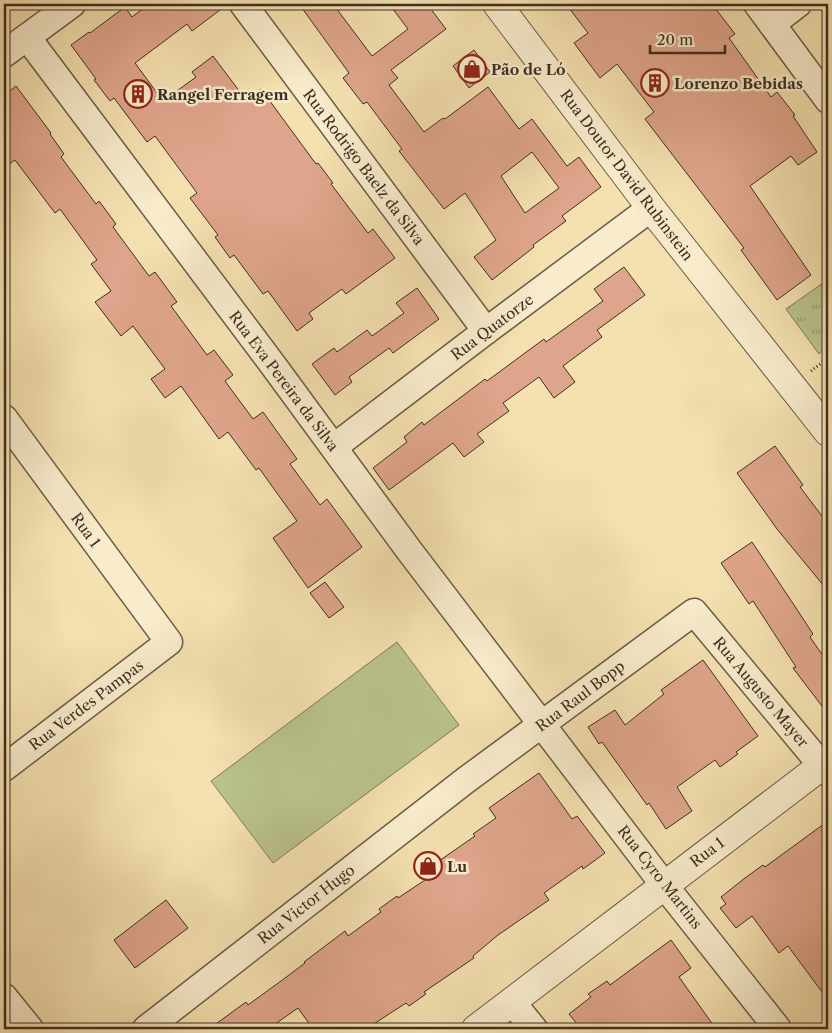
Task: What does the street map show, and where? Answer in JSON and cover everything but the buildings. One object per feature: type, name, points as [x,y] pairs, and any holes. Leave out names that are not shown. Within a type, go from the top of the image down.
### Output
[{"type":"street","points":[[4,54],[72,4]]},
{"type":"street","name":"Rua Rodrigo Baelz da Silva","points":[[243,4],[486,331]]},
{"type":"street","name":"Rua Doutor David Rubinstein","points":[[497,4],[651,208],[828,432]]},
{"type":"street","points":[[757,4],[828,100]]},
{"type":"street","points":[[772,24],[798,4]]},
{"type":"street","name":"Rua Eva Pereira da Silva","points":[[27,37],[334,447],[408,549],[543,724]]},
{"type":"street","name":"Rua Quatorze","points":[[334,447],[651,208]]},
{"type":"street","name":"Rua 1","points":[[4,418],[169,642]]},
{"type":"street","name":"Rua Raul Bopp","points":[[466,780],[694,612]]},
{"type":"street","name":"Rua Augusto Mayer","points":[[694,612],[826,766]]},
{"type":"street","name":"Rua Verdes Pampas","points":[[4,768],[169,642]]},
{"type":"street","name":"Rua Cyro Martins","points":[[543,724],[664,885],[778,1029]]},
{"type":"street","name":"Rua 1","points":[[476,1029],[664,885],[826,766]]},
{"type":"street","name":"Rua Victor Hugo","points":[[146,1029],[466,780]]},
{"type":"street","points":[[4,996],[30,1029]]},
{"type":"street","points":[[512,1002],[534,1029]]},
{"type":"green space","points":[[823,283],[828,290],[828,346],[819,354],[786,309]]},
{"type":"green space","points":[[397,642],[459,725],[273,863],[211,781]]},
{"type":"place","name":"Pão de Ló","points":[[472,69]]},
{"type":"place","name":"Lorenzo Bebidas","points":[[655,83]]},
{"type":"place","name":"Rangel Ferragem","points":[[138,94]]},
{"type":"place","name":"Lu","points":[[428,866]]}]
